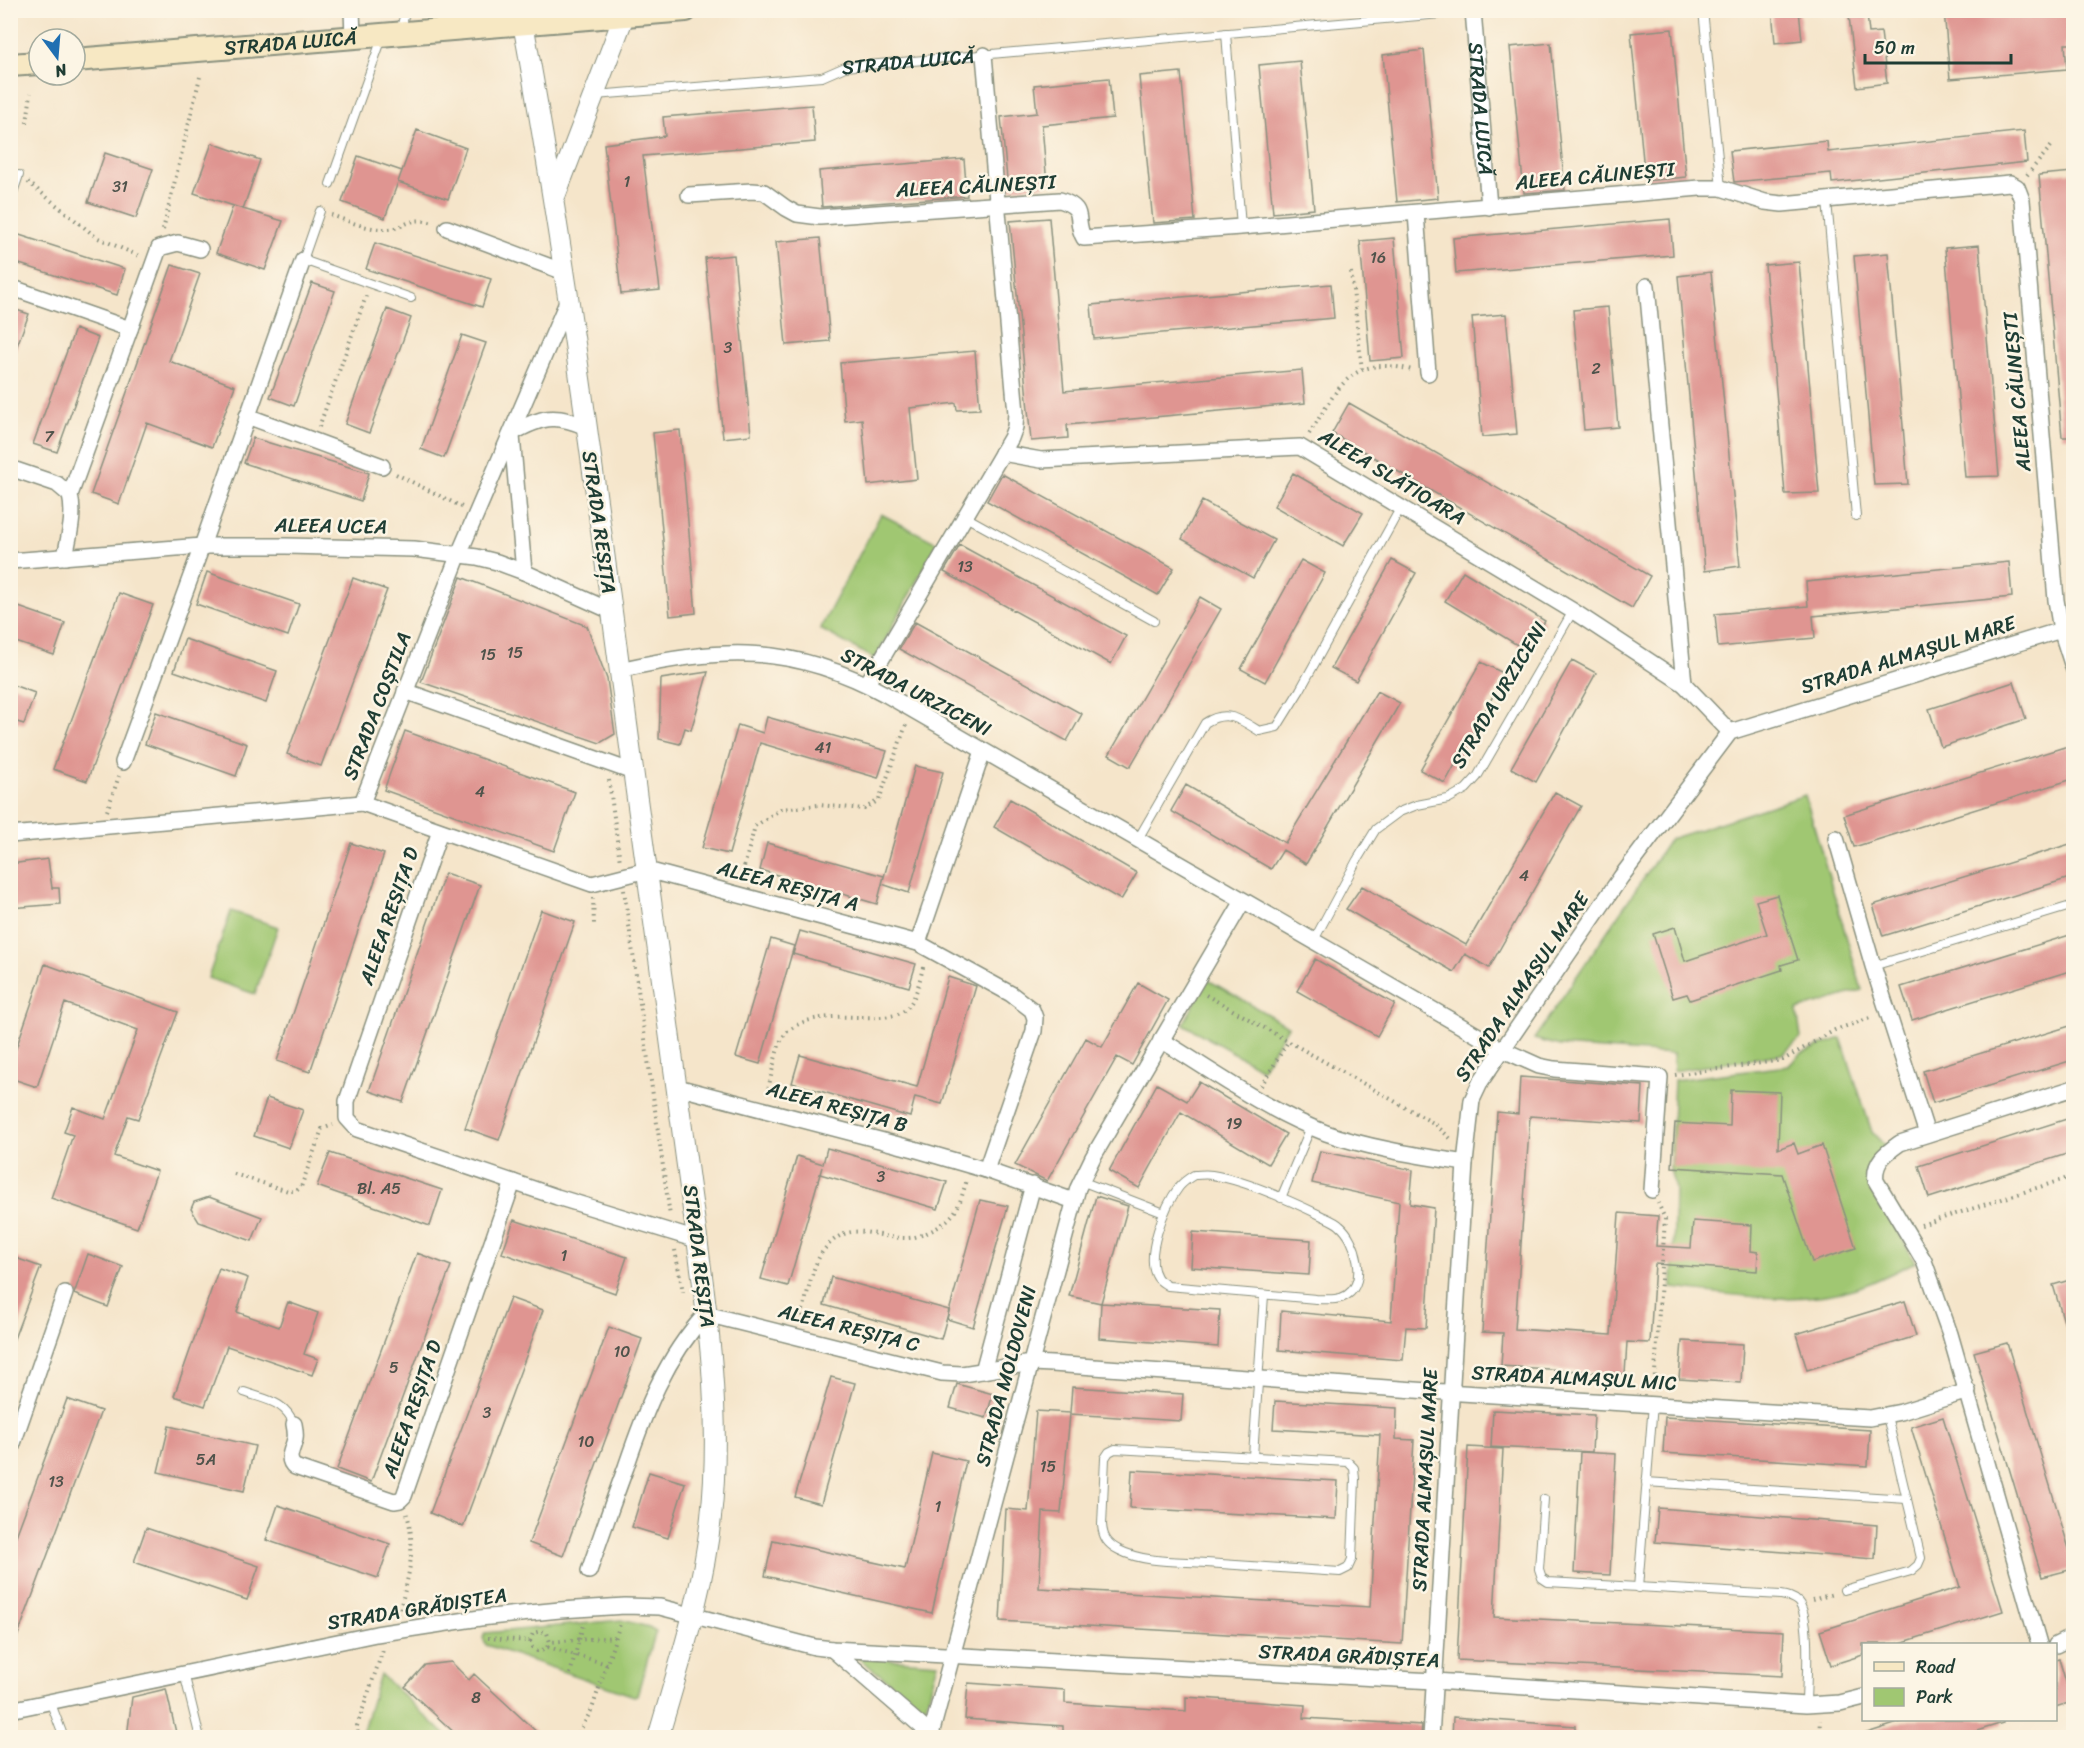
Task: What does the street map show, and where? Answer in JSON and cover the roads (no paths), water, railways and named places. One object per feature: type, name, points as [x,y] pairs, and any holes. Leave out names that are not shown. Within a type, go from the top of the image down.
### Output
[{"type":"main road","name":"STRADA LUICĂ","points":[[87,59],[607,14],[686,10]]},
{"type":"main road","points":[[10,65],[27,64]]},
{"type":"street","points":[[352,10],[354,36]]},
{"type":"street","name":"STRADA LUICĂ","points":[[1474,11],[1489,207]]},
{"type":"street","points":[[554,199],[593,95],[607,14]]},
{"type":"street","name":"STRADA REȘIȚA","points":[[523,23],[554,199],[586,427],[677,1087],[706,1314],[714,1401],[714,1485],[709,1540],[693,1615],[658,1737]]},
{"type":"street","points":[[867,684],[1015,427],[1016,413],[984,55]]},
{"type":"street","name":"ALEEA CĂLINEȘTI","points":[[689,195],[764,192],[797,214],[820,217],[1060,200],[1072,204],[1079,211],[1084,238],[1721,188],[1765,202],[1782,204],[2003,182],[2017,187],[2022,200],[2056,600],[2067,628],[2073,670]]},
{"type":"street","points":[[1416,213],[1428,373]]},
{"type":"street","points":[[447,228],[564,273]]},
{"type":"street","points":[[65,557],[73,509],[70,495],[156,255],[178,243],[200,249]]},
{"type":"street","points":[[123,762],[303,260]]},
{"type":"street","points":[[1647,286],[1684,684]]},
{"type":"street","points":[[10,287],[130,329]]},
{"type":"street","name":"STRADA COȘTILA","points":[[10,835],[362,803],[459,554],[568,300]]},
{"type":"street","points":[[247,416],[382,466]]},
{"type":"street","points":[[524,572],[512,433],[530,423],[549,418],[567,419],[586,427]]},
{"type":"street","name":"ALEEA SLĂTIOARA","points":[[1002,453],[1041,460],[1300,447],[1573,611],[1684,684],[1730,732]]},
{"type":"street","points":[[10,468],[57,484],[70,495]]},
{"type":"street","name":"ALEEA UCEA","points":[[10,561],[202,546],[371,547],[459,554],[497,562],[524,572],[611,611]]},
{"type":"street","name":"STRADA ALMAȘUL MARE","points":[[1431,1737],[1450,1392],[1470,1108],[1474,1093],[1501,1049],[1621,877],[1730,732],[2067,628]]},
{"type":"street","name":"STRADA URZICENI","points":[[619,670],[698,656],[744,653],[802,660],[826,667],[867,684],[1501,1049],[1539,1066],[1554,1069],[1660,1077],[1652,1190]]},
{"type":"street","points":[[405,691],[633,772]]},
{"type":"street","points":[[983,751],[923,945],[1011,994],[1032,1010],[1035,1018],[1034,1031],[986,1170]]},
{"type":"street","name":"ALEEA REȘIȚA D","points":[[362,803],[592,884],[647,870]]},
{"type":"street","name":"ALEEA REȘIȚA D","points":[[294,1424],[296,1436],[289,1457],[295,1467],[394,1501],[404,1496],[513,1182],[357,1129],[347,1118],[347,1101],[440,831]]},
{"type":"street","points":[[1836,838],[1927,1134]]},
{"type":"street","name":"ALEEA REȘIȚA A","points":[[647,870],[923,945]]},
{"type":"street","name":"STRADA MOLDOVENI","points":[[932,1736],[951,1656],[1081,1181],[1243,901]]},
{"type":"street","points":[[1161,1040],[1255,1097],[1311,1127],[1348,1141],[1466,1159]]},
{"type":"street","name":"ALEEA REȘIȚA B","points":[[677,1087],[986,1170],[1074,1201]]},
{"type":"street","points":[[2039,1643],[1968,1391],[1924,1261],[1876,1181],[1875,1172],[1876,1164],[1900,1143],[2073,1088]]},
{"type":"street","points":[[513,1182],[697,1240]]},
{"type":"street","points":[[983,1371],[1033,1185]]},
{"type":"street","points":[[10,1452],[64,1293]]},
{"type":"street","points":[[589,1571],[644,1415],[658,1383],[682,1342],[706,1314]]},
{"type":"street","name":"ALEEA REȘIȚA C","points":[[706,1314],[942,1373],[962,1374],[1032,1363]]},
{"type":"street","name":"STRADA ALMAȘUL MIC","points":[[1032,1363],[1870,1418],[1887,1416],[1968,1391]]},
{"type":"street","name":"STRADA GRĂDIȘTEA","points":[[10,1710],[394,1631],[526,1613],[625,1606],[660,1607],[815,1647],[832,1649],[1434,1681],[1806,1705],[1840,1703],[1862,1697]]},
{"type":"street","points":[[2057,1644],[2073,1636]]},
{"type":"street","points":[[832,1649],[932,1736]]},
{"type":"lane","points":[[330,184],[391,33],[406,10]]},
{"type":"lane","points":[[458,28],[472,10]]},
{"type":"lane","points":[[1703,10],[1721,188]]},
{"type":"lane","name":"STRADA LUICĂ","points":[[593,95],[822,77],[845,67],[1474,11]]},
{"type":"lane","points":[[1226,33],[1241,227]]},
{"type":"lane","points":[[10,201],[19,175]]},
{"type":"lane","points":[[1827,201],[1856,516]]},
{"type":"lane","points":[[320,211],[303,260],[411,298]]},
{"type":"lane","points":[[1138,839],[1205,723],[1215,716],[1235,717],[1259,731],[1277,726],[1300,690],[1401,507]]},
{"type":"lane","points":[[964,516],[1154,621]]},
{"type":"lane","name":"STRADA URZICENI","points":[[1314,940],[1376,829],[1399,812],[1417,805],[1448,799],[1466,789],[1477,777],[1573,611]]},
{"type":"lane","points":[[1874,966],[2073,904]]},
{"type":"lane","points":[[1281,1198],[1311,1127]]},
{"type":"lane","points":[[1194,1175],[1212,1175],[1281,1198],[1339,1224],[1352,1238],[1358,1271],[1355,1284],[1349,1294],[1337,1299],[1264,1295],[1168,1286],[1158,1280],[1154,1271],[1154,1254],[1164,1213],[1180,1186],[1194,1175]]},
{"type":"lane","points":[[1081,1181],[1164,1213]]},
{"type":"lane","points":[[1253,1456],[1264,1295]]},
{"type":"lane","points":[[244,1392],[276,1403],[289,1411],[294,1424]]},
{"type":"lane","points":[[1638,1588],[1653,1404]]},
{"type":"lane","points":[[1844,1590],[1911,1571],[1918,1565],[1921,1558],[1887,1416]]},
{"type":"lane","points":[[1115,1449],[1253,1456],[1348,1462],[1354,1468],[1352,1559],[1348,1568],[1340,1572],[1162,1560],[1124,1552],[1109,1544],[1103,1536],[1105,1458],[1109,1452],[1115,1449]]},
{"type":"lane","points":[[1646,1482],[1907,1499]]},
{"type":"lane","points":[[1544,1499],[1539,1569],[1542,1578],[1548,1582],[1781,1595],[1791,1597],[1800,1604],[1805,1616],[1807,1635],[1806,1705]]},
{"type":"lane","points":[[184,1673],[200,1737]]},
{"type":"lane","points":[[50,1701],[64,1737]]}]
